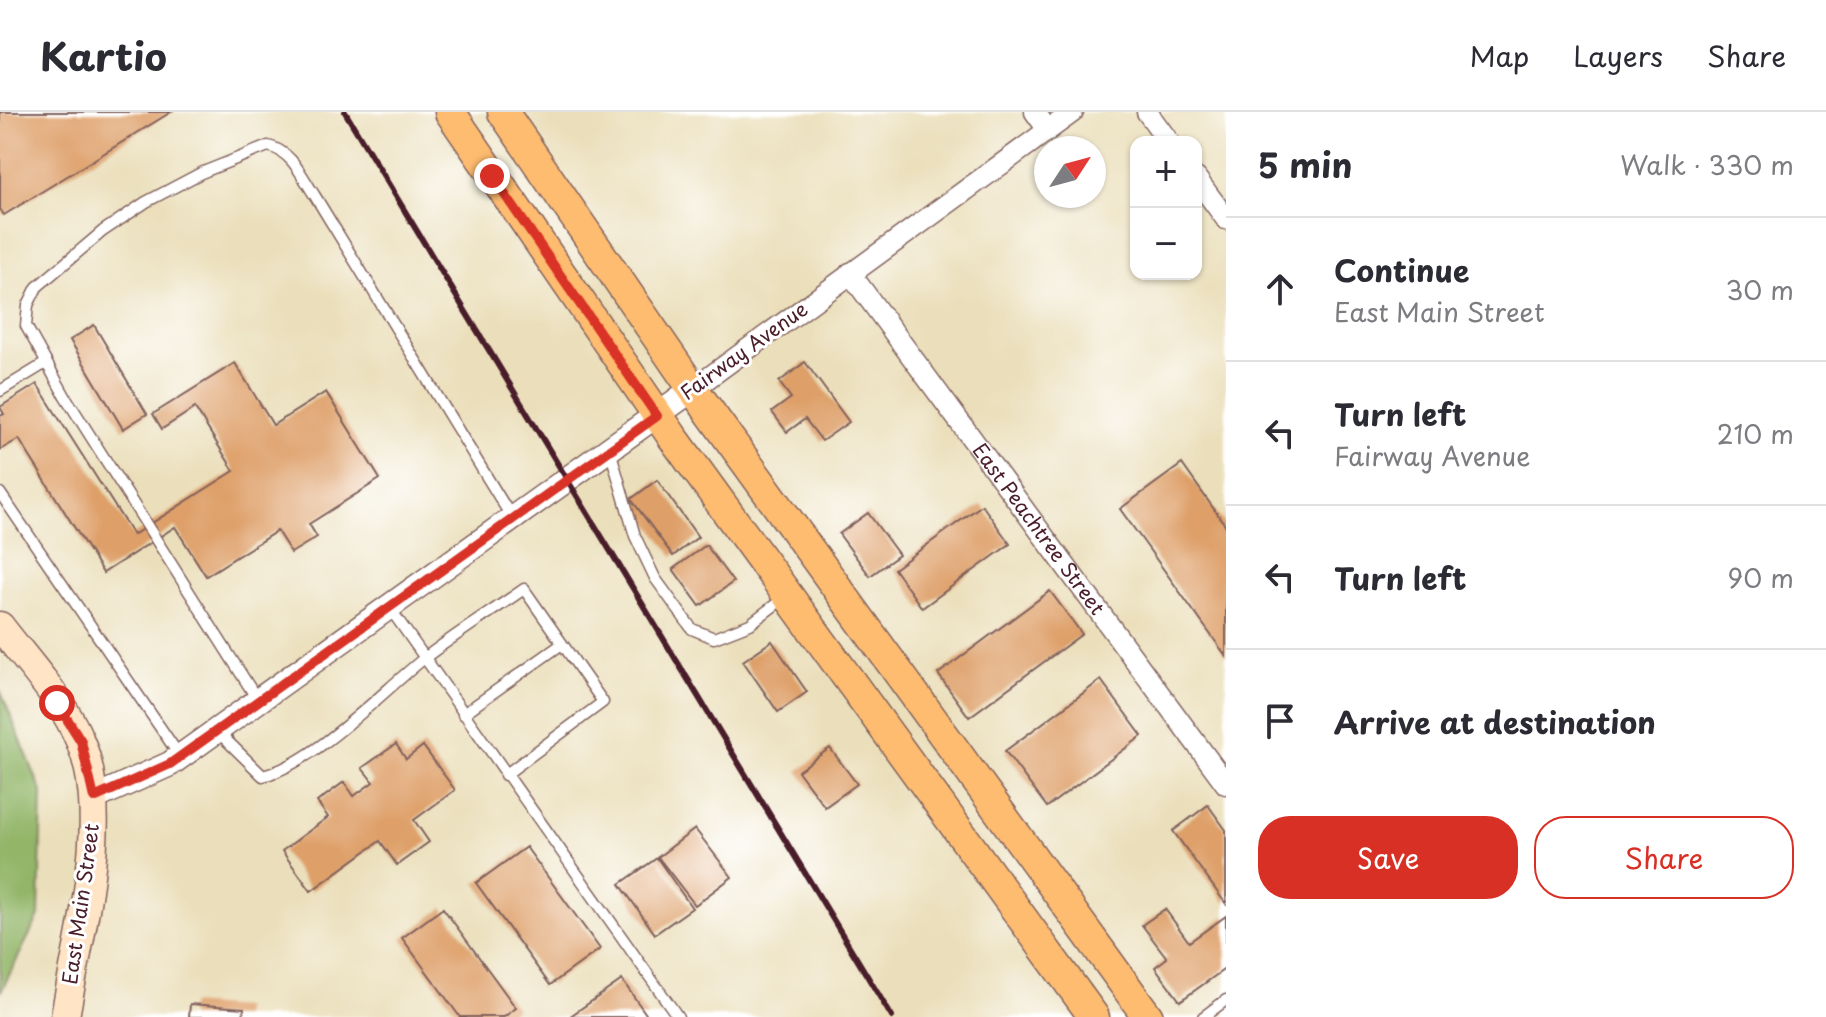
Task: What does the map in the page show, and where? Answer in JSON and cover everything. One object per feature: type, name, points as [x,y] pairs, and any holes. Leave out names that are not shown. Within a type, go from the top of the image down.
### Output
[{"type":"main road","points":[[450,112],[657,416],[1094,1017]]},
{"type":"main road","points":[[503,112],[693,389],[1148,1017]]},
{"type":"main road","name":"East Main Street","points":[[0,626],[81,741],[94,798],[89,872],[65,1017]]},
{"type":"main road","points":[[1043,948],[1079,923]]},
{"type":"street","points":[[1035,112],[1048,130]]},
{"type":"street","name":"Fairway Avenue","points":[[94,798],[132,784],[180,757],[657,416],[1073,112]]},
{"type":"street","points":[[1147,112],[1165,136]]},
{"type":"street","points":[[1202,186],[1226,219]]},
{"type":"street","name":"East Peachtree Street","points":[[850,273],[1226,784]]},
{"type":"lane","points":[[258,701],[46,363],[26,326],[28,305],[37,287],[103,231],[146,202],[253,151],[268,146],[279,148],[291,159],[315,196],[512,518]]},
{"type":"lane","points":[[0,391],[46,363]]},
{"type":"lane","points":[[609,449],[635,536],[655,578],[692,629],[714,638],[750,624],[788,596]]},
{"type":"lane","points":[[0,493],[180,757]]},
{"type":"lane","points":[[217,731],[263,776],[282,771],[347,723],[424,658],[524,589],[603,702],[505,775]]},
{"type":"lane","points":[[389,607],[678,1017]]},
{"type":"lane","points":[[463,714],[562,644]]},
{"type":"lane","points":[[1203,1017],[1226,1000]]},
{"type":"green space","points":[[0,690],[42,792],[39,916],[0,993]]},
{"type":"building","points":[[0,112],[171,112],[4,215],[0,209]]},
{"type":"building","points":[[94,325],[147,414],[123,429],[70,340]]},
{"type":"building","points":[[805,362],[849,422],[822,441],[805,419],[787,432],[772,412],[791,398],[779,382]]},
{"type":"building","points":[[235,363],[273,425],[326,392],[380,479],[309,524],[317,537],[291,553],[277,531],[206,576],[175,527],[103,573],[19,439],[0,450],[0,416],[4,414],[0,407],[37,384],[133,535],[234,471],[195,408],[162,429],[153,414]]},
{"type":"building","points":[[1182,464],[1226,526],[1226,656],[1120,509]]},
{"type":"building","points":[[657,480],[698,537],[673,556],[631,499]]},
{"type":"building","points":[[982,505],[1010,544],[922,608],[894,569]]},
{"type":"building","points":[[868,513],[899,555],[870,576],[839,534]]},
{"type":"building","points":[[706,545],[733,582],[700,606],[673,569]]},
{"type":"building","points":[[1050,591],[1082,634],[969,717],[938,674]]},
{"type":"building","points":[[772,641],[807,692],[778,712],[743,661]]},
{"type":"building","points":[[1101,680],[1142,736],[1047,807],[1005,751]]},
{"type":"building","points":[[396,744],[406,759],[423,746],[455,790],[414,820],[429,842],[397,865],[380,841],[311,891],[282,851],[328,817],[317,802],[344,782],[354,796],[373,782],[362,768]]},
{"type":"building","points":[[830,748],[857,784],[825,807],[798,771]]},
{"type":"building","points":[[1208,805],[1226,830],[1226,904],[1173,831]]},
{"type":"building","points":[[695,829],[732,877],[695,905],[658,857]]},
{"type":"building","points":[[526,847],[600,949],[550,985],[476,883]]},
{"type":"building","points":[[657,858],[692,908],[655,934],[620,884]]},
{"type":"building","points":[[443,908],[516,1008],[504,1017],[460,1017],[402,938]]},
{"type":"building","points":[[1165,909],[1189,942],[1226,916],[1226,968],[1180,1001],[1155,967],[1167,958],[1142,925]]},
{"type":"building","points":[[622,980],[648,1017],[569,1017]]},
{"type":"building","points":[[190,1004],[244,1008],[243,1017],[189,1017]]},
{"type":"railway","points":[[345,112],[892,1017]]},
{"type":"route","points":[[57,703],[81,741],[94,798],[132,784],[170,764],[566,478],[657,416],[492,176]]}]
